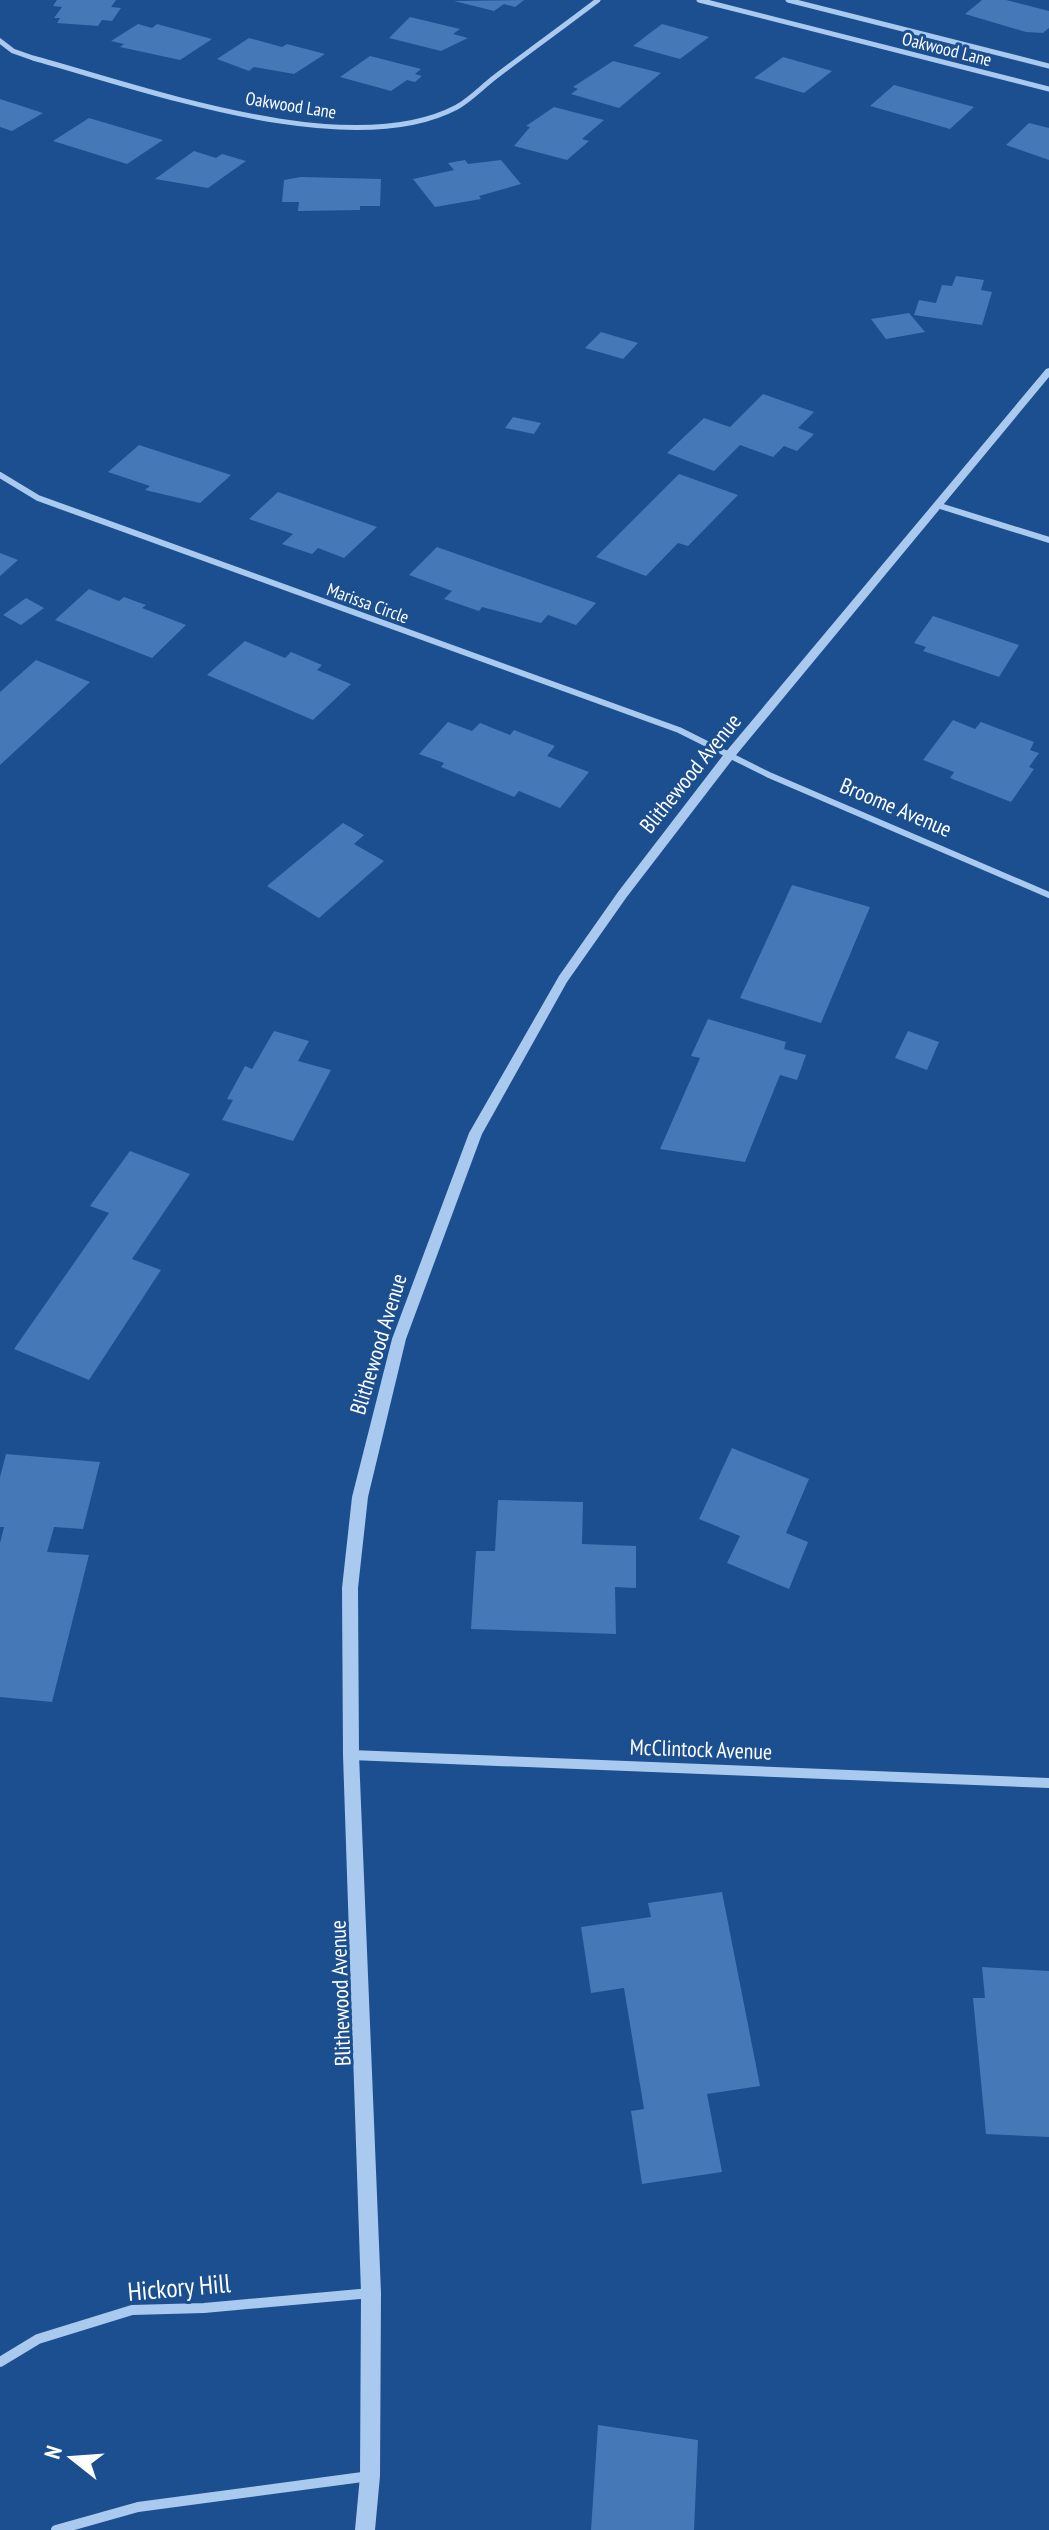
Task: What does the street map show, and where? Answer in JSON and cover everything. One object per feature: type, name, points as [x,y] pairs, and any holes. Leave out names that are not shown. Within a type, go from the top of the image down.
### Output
[{"type":"street","name":"Oakwood Lane","points":[[0,41],[13,51],[33,58],[241,112],[324,126],[359,127],[397,124],[456,108],[598,0]]},
{"type":"street","name":"Oakwood Lane","points":[[699,0],[1049,89]]},
{"type":"street","name":"Oakwood Lane","points":[[788,0],[1049,66]]},
{"type":"street","name":"Blithewood Avenue","points":[[365,2530],[370,2476],[371,2293],[351,1755],[350,1588],[360,1497],[395,1352],[437,1228],[476,1133],[551,998],[622,895],[728,757],[940,506],[1049,371]]},
{"type":"street","name":"Marissa Circle","points":[[0,475],[38,498],[679,730],[728,757]]},
{"type":"street","points":[[940,506],[1049,540]]},
{"type":"street","name":"Broome Avenue","points":[[728,757],[940,845],[1049,895]]},
{"type":"street","name":"McClintock Avenue","points":[[351,1755],[1049,1783]]},
{"type":"street","name":"Hickory Hill","points":[[0,2362],[38,2339],[132,2310],[204,2308],[371,2293]]},
{"type":"street","points":[[56,2530],[138,2507],[370,2476]]},
{"type":"building","points":[[57,0],[116,0],[111,7],[121,8],[112,21],[102,20],[98,26],[57,23],[60,18],[54,18],[62,7],[53,6]]},
{"type":"building","points":[[524,0],[515,7],[504,4],[494,11],[454,1]]},
{"type":"building","points":[[982,0],[1006,0],[1049,11],[1049,28],[1043,33],[1026,32],[965,14]]},
{"type":"building","points":[[410,17],[460,29],[453,34],[468,38],[441,51],[389,38]]},
{"type":"building","points":[[138,24],[152,28],[157,24],[212,39],[180,60],[120,47],[124,44],[111,41]]},
{"type":"building","points":[[662,24],[709,37],[680,59],[633,46]]},
{"type":"building","points":[[249,38],[325,54],[294,74],[254,67],[249,71],[217,59]]},
{"type":"building","points":[[370,56],[421,69],[415,74],[422,76],[415,82],[407,80],[391,91],[340,77]]},
{"type":"building","points":[[783,57],[832,71],[804,93],[754,78]]},
{"type":"building","points":[[613,61],[661,73],[619,108],[571,94],[578,89],[573,87]]},
{"type":"building","points":[[894,85],[974,107],[950,129],[870,106]]},
{"type":"building","points":[[0,99],[43,113],[12,131],[0,127]]},
{"type":"building","points":[[554,107],[604,120],[582,139],[589,141],[567,160],[514,146],[530,127],[526,126]]},
{"type":"building","points":[[89,118],[163,140],[127,164],[53,141]]},
{"type":"building","points":[[1029,123],[1049,128],[1049,160],[1006,145]]},
{"type":"building","points":[[194,151],[216,158],[222,154],[246,161],[208,188],[155,179]]},
{"type":"building","points":[[465,160],[468,164],[501,160],[521,184],[479,196],[481,199],[435,207],[413,179],[454,170],[448,163]]},
{"type":"building","points":[[301,177],[381,179],[380,206],[360,206],[360,210],[298,211],[299,202],[282,202],[284,180]]},
{"type":"building","points":[[956,276],[984,280],[981,290],[992,292],[982,325],[914,315],[919,300],[936,303],[942,285],[952,286]]},
{"type":"building","points":[[909,313],[925,332],[886,339],[871,319]]},
{"type":"building","points":[[601,332],[638,343],[623,359],[585,348]]},
{"type":"building","points":[[763,394],[814,412],[798,428],[814,434],[797,451],[784,446],[773,457],[740,445],[714,471],[667,453],[704,418],[730,427]]},
{"type":"building","points":[[513,417],[541,423],[534,434],[505,428]]},
{"type":"building","points":[[139,445],[231,475],[200,503],[145,490],[150,486],[108,472]]},
{"type":"building","points":[[679,474],[738,495],[688,546],[678,543],[646,576],[596,557]]},
{"type":"building","points":[[278,492],[377,527],[344,558],[318,548],[312,554],[282,544],[293,534],[249,519]]},
{"type":"building","points":[[437,547],[596,603],[576,625],[548,615],[541,623],[482,607],[479,611],[444,599],[452,591],[409,575]]},
{"type":"building","points":[[0,553],[18,560],[0,576]]},
{"type":"building","points":[[89,589],[119,601],[124,597],[146,605],[142,608],[186,625],[152,658],[55,620]]},
{"type":"building","points":[[26,598],[44,608],[21,625],[3,615]]},
{"type":"building","points":[[933,616],[1019,645],[999,677],[923,651],[926,647],[914,643]]},
{"type":"building","points":[[245,641],[285,658],[291,652],[322,665],[317,670],[351,684],[313,720],[207,675]]},
{"type":"building","points":[[36,660],[90,682],[0,765],[0,692]]},
{"type":"building","points":[[953,720],[975,729],[981,722],[1034,742],[1030,750],[1039,753],[1029,767],[1034,769],[1011,802],[950,778],[954,772],[923,760]]},
{"type":"building","points":[[448,722],[472,731],[480,723],[510,735],[514,730],[555,746],[547,756],[589,772],[560,808],[519,791],[514,797],[441,767],[444,763],[419,754]]},
{"type":"building","points":[[343,823],[364,835],[354,844],[384,861],[319,918],[267,886]]},
{"type":"building","points":[[792,885],[870,907],[821,1023],[740,998]]},
{"type":"building","points":[[708,1019],[786,1042],[784,1049],[806,1055],[797,1080],[780,1075],[745,1162],[660,1149],[700,1058],[691,1056]]},
{"type":"building","points":[[274,1031],[309,1041],[298,1061],[331,1070],[293,1141],[222,1120],[233,1100],[227,1099],[245,1066],[252,1069]]},
{"type":"building","points":[[908,1031],[939,1042],[927,1070],[895,1058]]},
{"type":"building","points":[[130,1151],[190,1174],[132,1259],[161,1270],[89,1380],[14,1349],[109,1213],[90,1206]]},
{"type":"building","points":[[732,1448],[809,1479],[786,1533],[808,1542],[789,1589],[727,1563],[740,1536],[699,1519]]},
{"type":"building","points":[[6,1454],[100,1462],[83,1529],[54,1527],[47,1552],[89,1555],[52,1702],[0,1697],[0,1543],[4,1527],[0,1527],[0,1477]]},
{"type":"building","points":[[498,1500],[583,1502],[582,1544],[636,1546],[636,1588],[615,1587],[616,1634],[471,1629],[476,1551],[495,1551]]},
{"type":"building","points":[[722,1892],[760,2086],[707,2094],[722,2172],[642,2184],[631,2111],[644,2109],[624,1988],[591,1993],[581,1927],[651,1917],[648,1903]]},
{"type":"building","points":[[982,1967],[1049,1971],[1049,2137],[986,2134],[973,1998],[985,1998]]},
{"type":"building","points":[[598,2425],[698,2440],[694,2530],[591,2530]]}]
